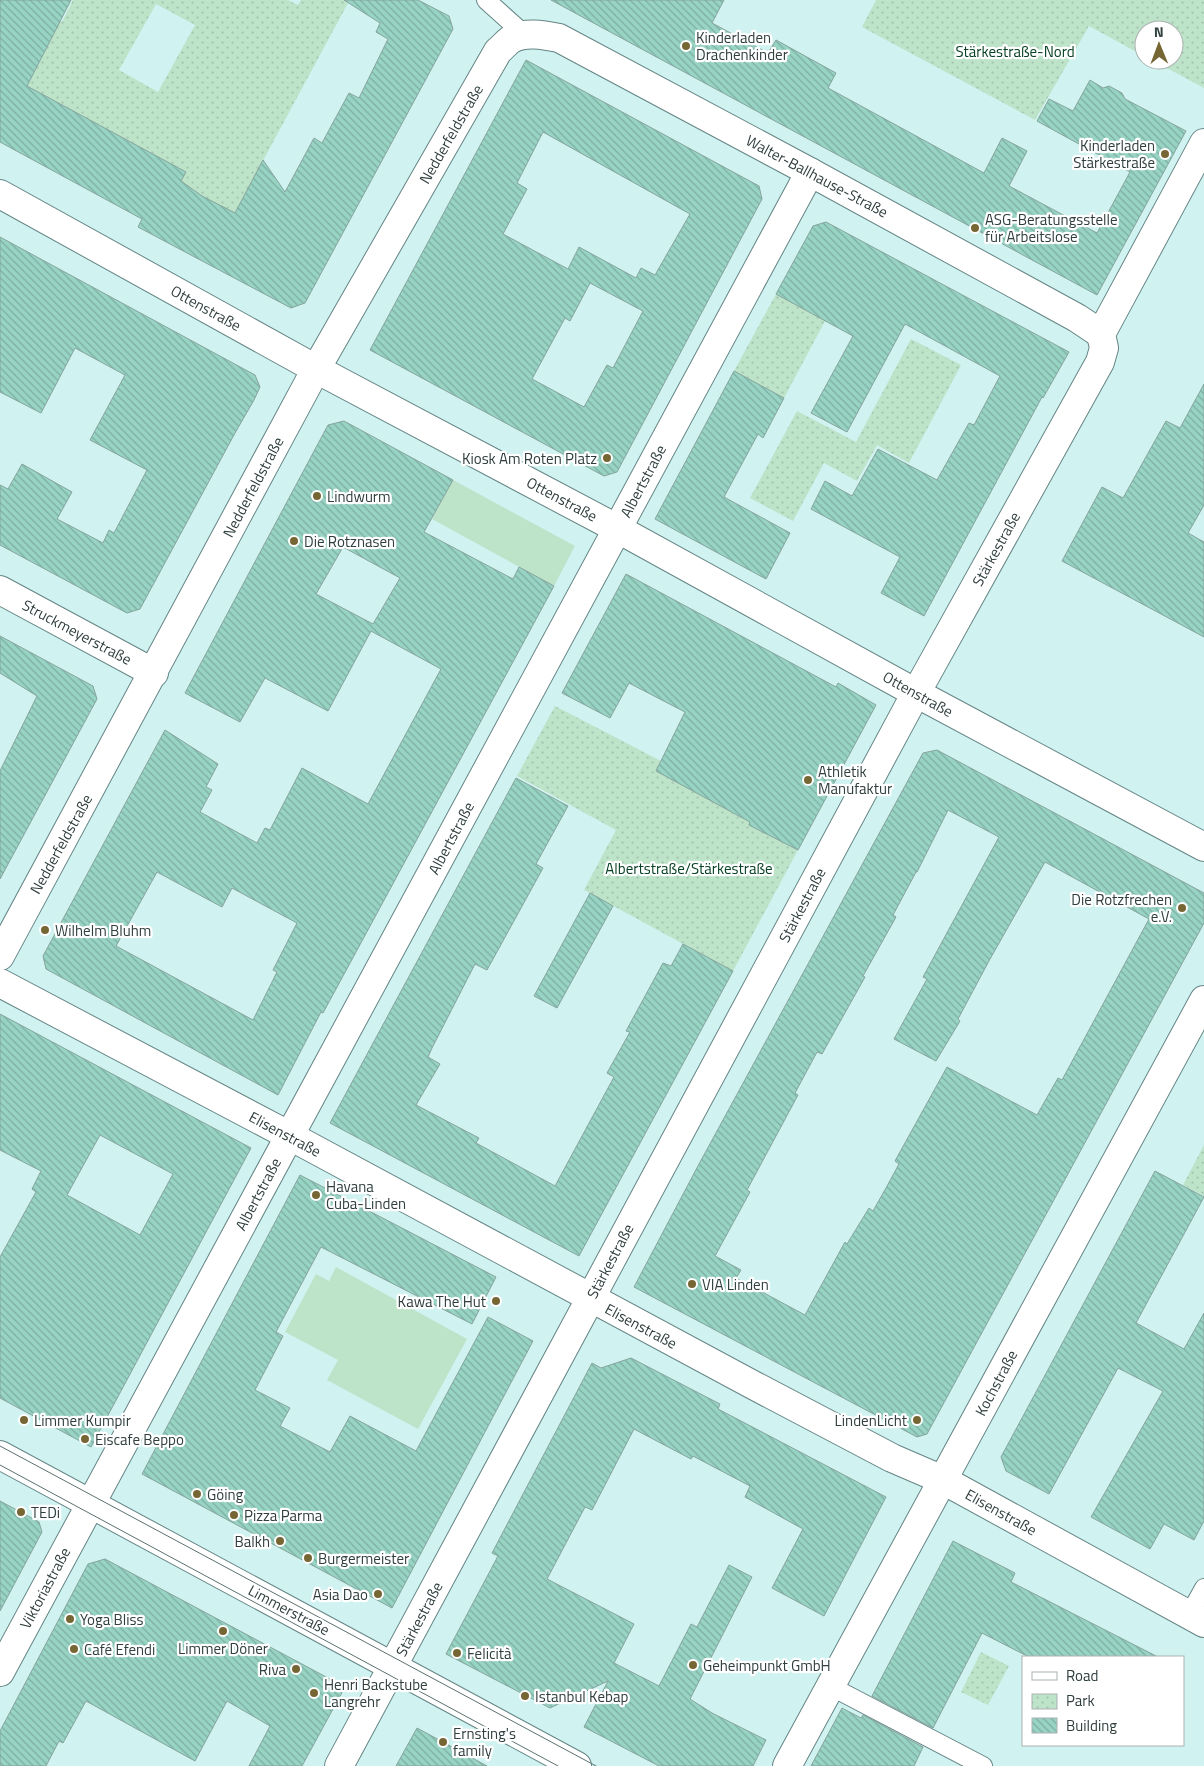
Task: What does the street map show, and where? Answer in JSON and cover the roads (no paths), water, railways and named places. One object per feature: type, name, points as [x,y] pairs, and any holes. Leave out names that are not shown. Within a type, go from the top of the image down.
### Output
[{"type":"street","name":"Walter-Ballhause-Straße","points":[[525,35],[544,35],[558,38],[1078,318],[1101,334]]},
{"type":"street","name":"Nedderfeldstraße","points":[[0,956],[316,369],[498,51],[511,39],[525,35]]},
{"type":"street","name":"Stärkestraße","points":[[339,1766],[916,693],[1100,362],[1104,348],[1101,334],[1133,253],[1189,156]]},
{"type":"street","name":"Albertstraße","points":[[90,1504],[810,172]]},
{"type":"street","name":"Ottenstraße","points":[[0,194],[316,369],[618,529],[916,693],[1204,847]]},
{"type":"street","name":"Struckmeyerstraße","points":[[0,590],[154,673]]},
{"type":"street","name":"Elisenstraße","points":[[0,983],[290,1136],[590,1299],[892,1458],[943,1480],[1197,1619]]},
{"type":"street","name":"Kochstraße","points":[[787,1766],[1204,1000]]},
{"type":"street","name":"Limmerstraße","points":[[0,1455],[578,1766]]},
{"type":"street","name":"Viktoriastraße","points":[[0,1672],[90,1504]]},
{"type":"lane","points":[[486,0],[525,35]]},
{"type":"lane","points":[[1197,1619],[1204,1588]]},
{"type":"lane","points":[[830,1686],[983,1766]]},
{"type":"tram line","points":[[0,1446],[596,1766]]},
{"type":"tram line","points":[[0,1465],[558,1766]]},
{"type":"place","name":"Kinderladen Drachenkinder","points":[[686,46]]},
{"type":"place","name":"Kinderladen Stärkestraße","points":[[1165,154]]},
{"type":"place","name":"ASG-Beratungsstelle für Arbeitslose","points":[[975,228]]},
{"type":"place","name":"Kiosk Am Roten Platz","points":[[607,458]]},
{"type":"place","name":"Lindwurm","points":[[317,496]]},
{"type":"place","name":"Die Rotznasen","points":[[294,541]]},
{"type":"place","name":"Athletik Manufaktur","points":[[808,780]]},
{"type":"place","name":"Die Rotzfrechen e.V.","points":[[1182,908]]},
{"type":"place","name":"Wilhelm Bluhm","points":[[45,930]]},
{"type":"place","name":"Havana Cuba-Linden","points":[[316,1195]]},
{"type":"place","name":"VIA Linden","points":[[692,1284]]},
{"type":"place","name":"Kawa The Hut","points":[[496,1301]]},
{"type":"place","name":"Limmer Kumpir","points":[[24,1420]]},
{"type":"place","name":"LindenLicht","points":[[917,1420]]},
{"type":"place","name":"Eiscafe Beppo","points":[[85,1439]]},
{"type":"place","name":"Göing","points":[[197,1494]]},
{"type":"place","name":"TEDi","points":[[21,1512]]},
{"type":"place","name":"Pizza Parma","points":[[234,1515]]},
{"type":"place","name":"Balkh","points":[[280,1541]]},
{"type":"place","name":"Burgermeister","points":[[308,1558]]},
{"type":"place","name":"Asia Dao","points":[[378,1594]]},
{"type":"place","name":"Yoga Bliss","points":[[70,1619]]},
{"type":"place","name":"Limmer Döner","points":[[223,1631]]},
{"type":"place","name":"Café Efendi","points":[[74,1649]]},
{"type":"place","name":"Felicità","points":[[457,1653]]},
{"type":"place","name":"Geheimpunkt GmbH","points":[[693,1665]]},
{"type":"place","name":"Riva","points":[[296,1669]]},
{"type":"place","name":"Henri Backstube Langrehr","points":[[314,1693]]},
{"type":"place","name":"Istanbul Kebap","points":[[525,1696]]},
{"type":"place","name":"Ernsting's family","points":[[443,1742]]},
{"type":"park label","name":"Stärkestraße-Nord","points":[[1015,51]]},
{"type":"park label","name":"Albertstraße/Stärkestraße","points":[[689,868]]}]
